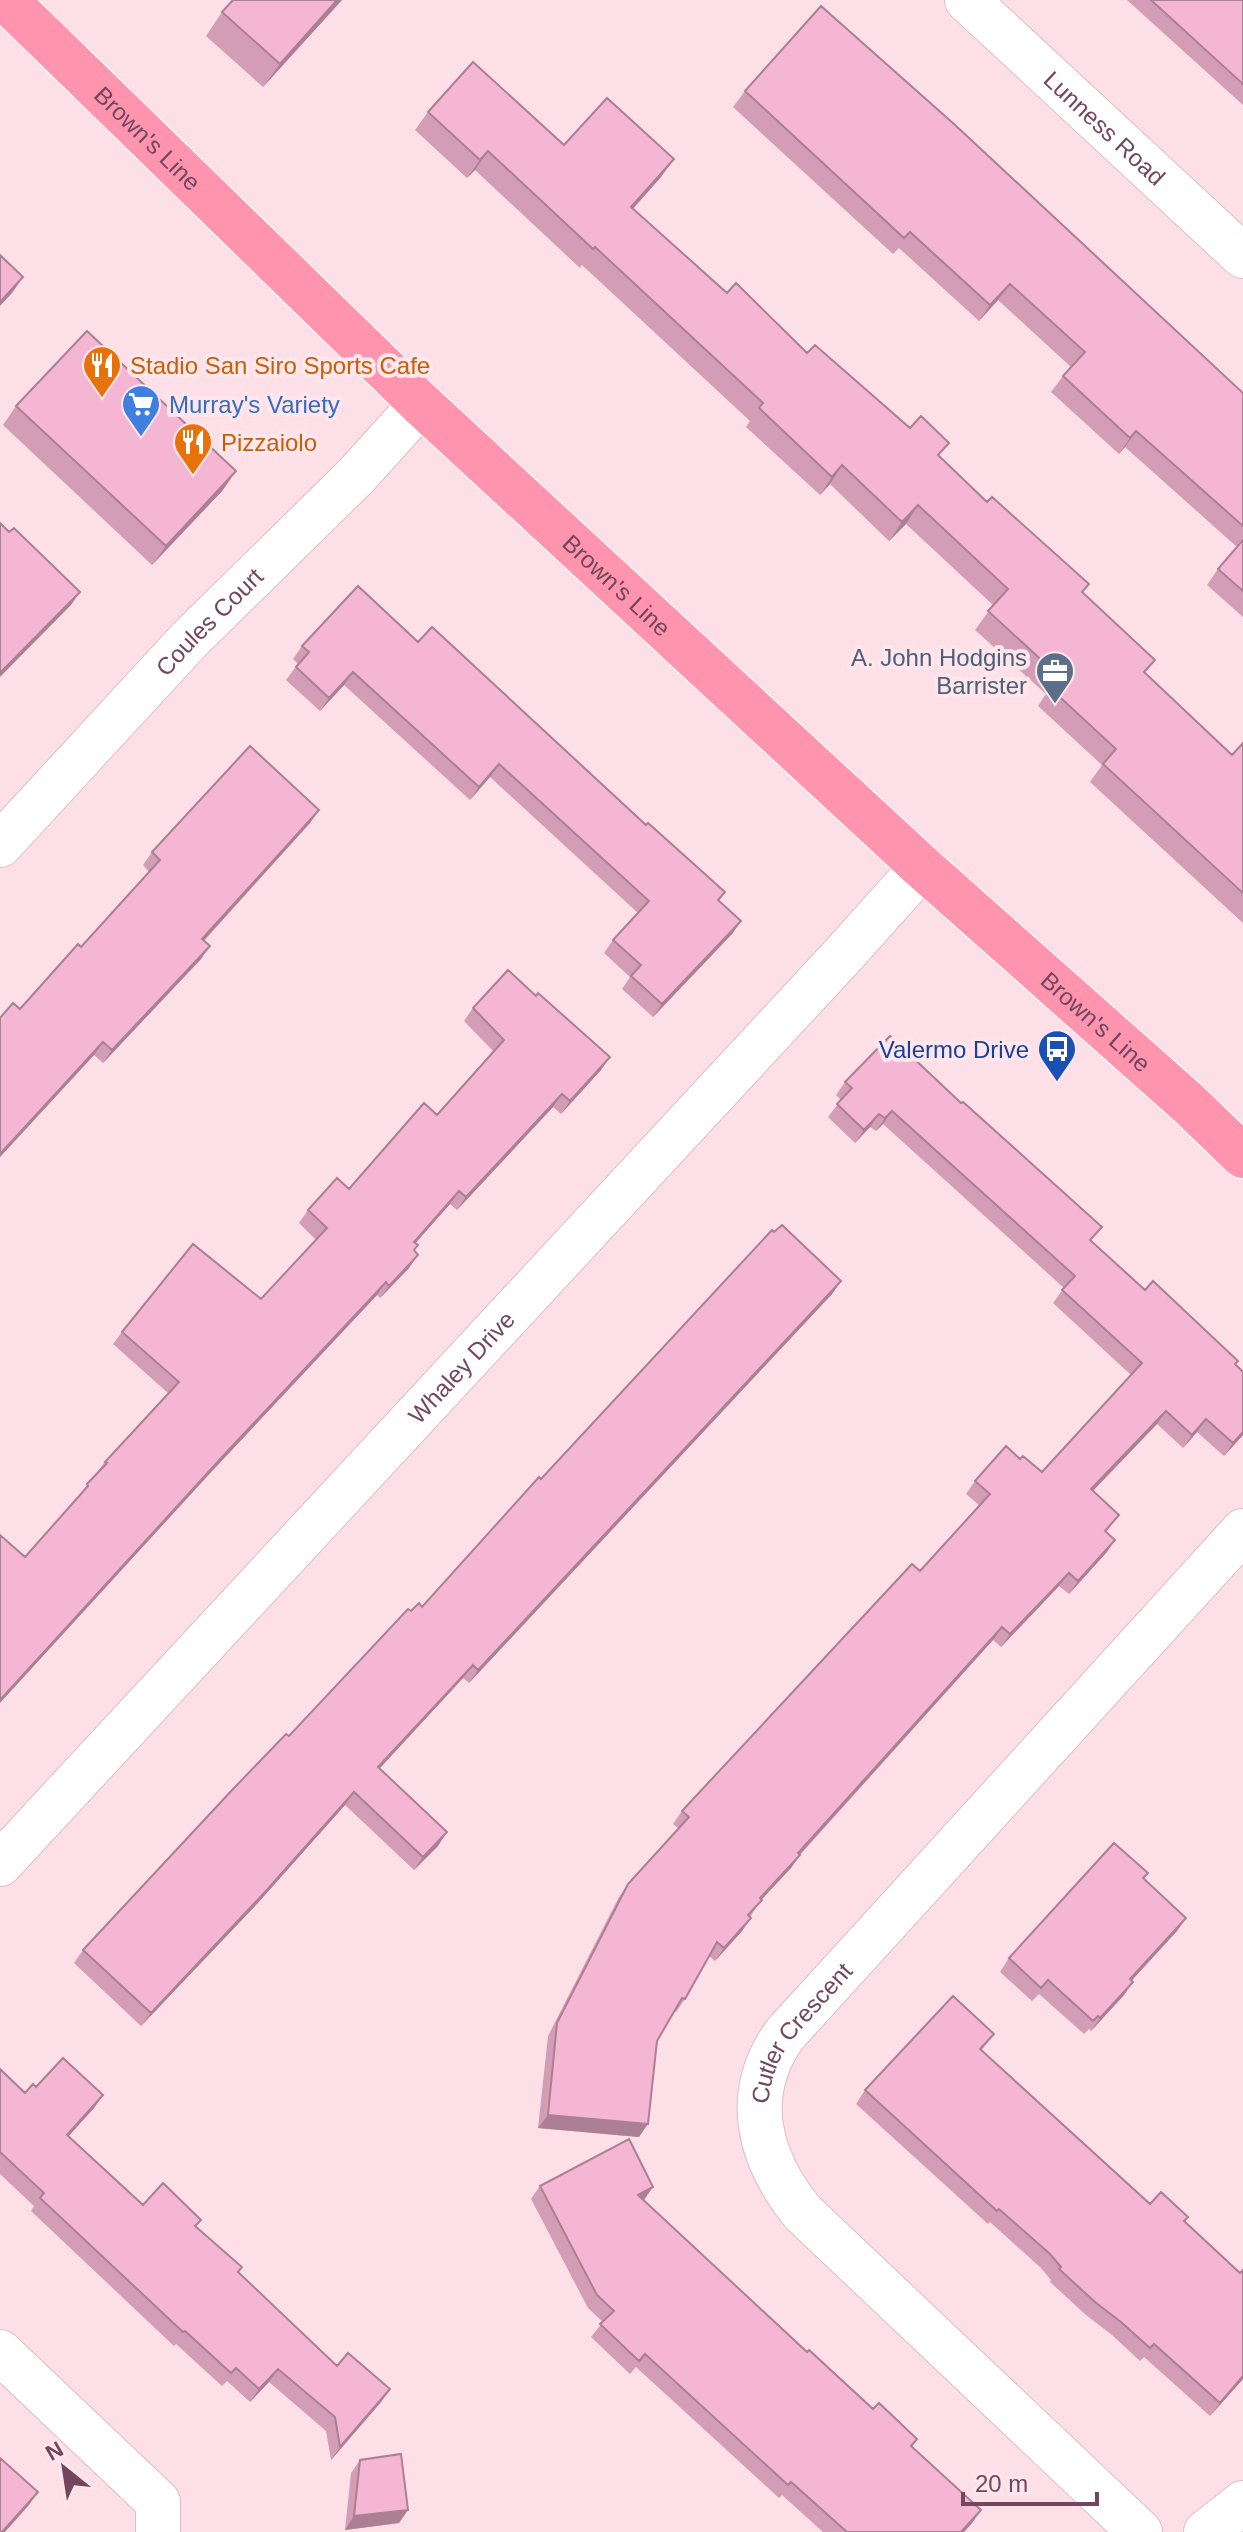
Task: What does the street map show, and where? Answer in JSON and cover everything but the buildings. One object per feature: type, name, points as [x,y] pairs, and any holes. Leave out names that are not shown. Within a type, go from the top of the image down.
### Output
[{"type":"main road","name":"Brown's Line","points":[[6,0],[421,404],[922,867],[1242,1153]]},
{"type":"street","name":"Lunness Road","points":[[967,0],[1243,256]]},
{"type":"street","name":"Coules Court","points":[[0,845],[189,640],[356,476],[421,404]]},
{"type":"street","name":"Whaley Drive","points":[[0,1864],[922,867]]},
{"type":"street","name":"Cutler Crescent","points":[[1140,2532],[803,2213],[786,2193],[768,2158],[760,2101],[768,2063],[785,2034],[1243,1531]]},
{"type":"street","points":[[0,2352],[158,2502],[158,2532]]},
{"type":"street","points":[[1206,2532],[1243,2503]]},
{"type":"place","name":"Stadio San Siro Sports Cafe","points":[[102,399]]},
{"type":"place","name":"Murray's Variety","points":[[141,438]]},
{"type":"place","name":"Pizzaiolo","points":[[193,476]]},
{"type":"place","name":"A. John Hodgins Barrister","points":[[1055,705]]},
{"type":"place","name":"Valermo Drive","points":[[1057,1083]]}]
